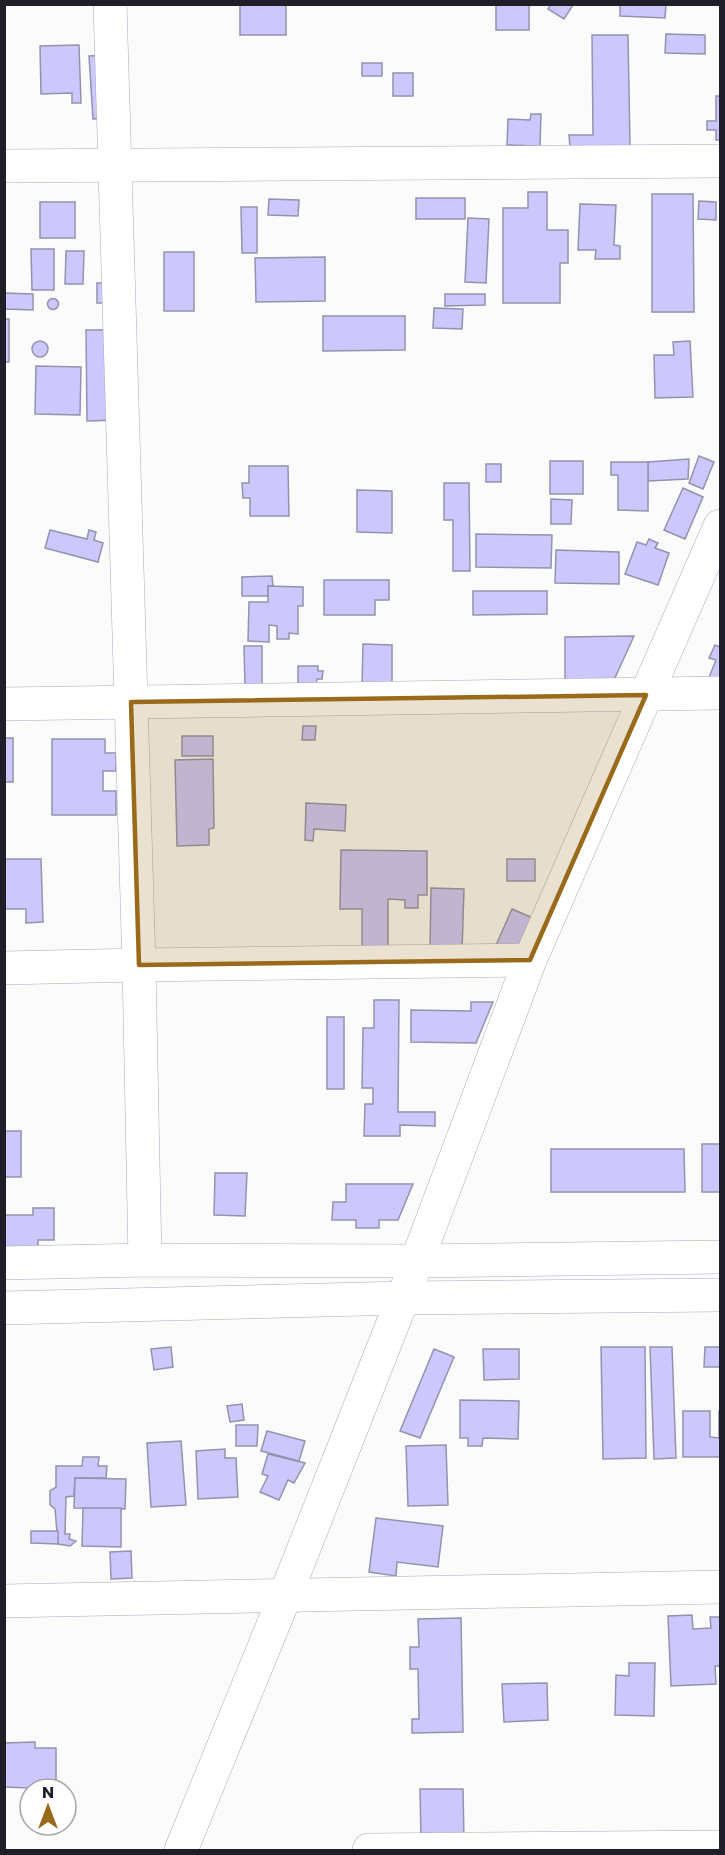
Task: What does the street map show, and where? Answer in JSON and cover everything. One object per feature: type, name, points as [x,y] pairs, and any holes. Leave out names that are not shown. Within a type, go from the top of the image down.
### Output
[{"type":"street","points":[[110,4],[139,965],[145,1260]]},
{"type":"street","points":[[4,166],[720,161]]},
{"type":"street","points":[[181,1851],[403,1298],[530,960],[720,526]]},
{"type":"street","points":[[4,704],[720,693]]},
{"type":"street","points":[[4,968],[530,960]]},
{"type":"street","points":[[4,1263],[145,1260],[417,1261],[720,1257]]},
{"type":"street","points":[[4,1308],[403,1298],[720,1295]]},
{"type":"street","points":[[4,1601],[720,1587]]},
{"type":"street","points":[[369,1851],[720,1847]]},
{"type":"highlighted area","points":[[646,695],[530,960],[139,965],[131,702]]},
{"type":"building","points":[[240,4],[286,4],[286,35],[240,35]]},
{"type":"building","points":[[496,4],[529,4],[529,30],[496,30]]},
{"type":"building","points":[[551,4],[573,5],[564,19],[548,9]]},
{"type":"building","points":[[620,4],[666,4],[665,18],[620,16]]},
{"type":"building","points":[[666,34],[705,35],[705,54],[665,53]]},
{"type":"building","points":[[592,35],[628,35],[630,146],[570,147],[569,135],[593,135]]},
{"type":"building","points":[[79,45],[81,103],[72,103],[72,93],[41,94],[40,46]]},
{"type":"building","points":[[108,55],[111,118],[93,119],[89,56]]},
{"type":"building","points":[[362,63],[382,63],[382,76],[362,76]]},
{"type":"building","points":[[393,73],[413,73],[413,96],[393,96]]},
{"type":"building","points":[[716,96],[720,96],[720,140],[716,140],[716,130],[707,130],[707,121],[716,121]]},
{"type":"building","points":[[531,114],[541,114],[540,146],[507,145],[508,119],[530,120]]},
{"type":"building","points":[[528,192],[547,192],[547,230],[568,230],[568,263],[560,263],[560,303],[503,303],[503,208],[528,208]]},
{"type":"building","points":[[652,194],[693,194],[694,312],[652,312]]},
{"type":"building","points":[[416,198],[465,198],[465,219],[416,219]]},
{"type":"building","points":[[269,199],[299,200],[298,216],[268,215]]},
{"type":"building","points":[[699,201],[716,202],[716,220],[698,219]]},
{"type":"building","points":[[40,202],[75,202],[75,238],[40,238]]},
{"type":"building","points":[[580,204],[616,205],[614,245],[620,246],[620,259],[595,259],[596,250],[578,250]]},
{"type":"building","points":[[241,207],[257,207],[257,253],[242,253]]},
{"type":"building","points":[[468,218],[489,219],[486,283],[465,282]]},
{"type":"building","points":[[31,249],[54,249],[54,290],[32,290]]},
{"type":"building","points":[[66,251],[84,251],[83,284],[65,284]]},
{"type":"building","points":[[164,252],[194,252],[194,311],[164,311]]},
{"type":"building","points":[[325,257],[325,301],[256,302],[255,258]]},
{"type":"building","points":[[97,283],[110,283],[110,303],[97,303]]},
{"type":"building","points":[[4,293],[33,294],[33,310],[4,309]]},
{"type":"building","points":[[445,294],[485,294],[485,305],[445,306]]},
{"type":"building","points":[[53,299],[57,300],[57,308],[53,309],[49,308],[48,304],[49,300]]},
{"type":"building","points":[[434,308],[463,309],[462,329],[433,328]]},
{"type":"building","points":[[323,316],[405,316],[405,350],[323,351]]},
{"type":"building","points":[[4,319],[9,319],[9,362],[4,362]]},
{"type":"building","points":[[86,330],[117,330],[118,420],[87,421]]},
{"type":"building","points":[[37,341],[43,341],[48,349],[46,355],[37,357],[32,352],[32,346]]},
{"type":"building","points":[[690,341],[693,397],[655,398],[654,355],[674,355],[673,342]]},
{"type":"building","points":[[36,366],[81,367],[80,415],[35,414]]},
{"type":"building","points":[[699,456],[714,462],[703,489],[689,483]]},
{"type":"building","points":[[689,459],[688,479],[648,481],[648,462]]},
{"type":"building","points":[[550,461],[583,461],[583,494],[550,494]]},
{"type":"building","points":[[611,462],[648,462],[648,511],[618,510],[618,475],[611,475]]},
{"type":"building","points":[[486,464],[501,464],[501,482],[486,482]]},
{"type":"building","points":[[249,466],[288,466],[289,516],[250,516],[250,498],[243,498],[242,483],[249,483]]},
{"type":"building","points":[[444,483],[469,483],[470,571],[453,571],[453,520],[444,520]]},
{"type":"building","points":[[683,488],[703,497],[685,539],[664,530]]},
{"type":"building","points":[[357,490],[392,491],[392,533],[357,532]]},
{"type":"building","points":[[551,499],[572,500],[571,524],[551,524]]},
{"type":"building","points":[[50,530],[87,539],[89,530],[96,532],[94,540],[103,543],[98,562],[45,548]]},
{"type":"building","points":[[476,534],[552,535],[551,568],[476,567]]},
{"type":"building","points":[[649,539],[658,543],[655,548],[669,553],[658,585],[625,574],[637,542],[646,545]]},
{"type":"building","points":[[556,550],[619,552],[619,584],[555,583]]},
{"type":"building","points":[[272,576],[273,586],[268,586],[268,596],[242,596],[242,577]]},
{"type":"building","points":[[324,580],[389,580],[389,600],[375,600],[375,615],[324,615]]},
{"type":"building","points":[[268,586],[303,587],[303,606],[298,606],[298,634],[289,633],[289,639],[277,639],[277,626],[269,625],[269,642],[248,641],[249,602],[268,602]]},
{"type":"building","points":[[473,591],[547,591],[547,614],[473,615]]},
{"type":"building","points":[[634,636],[614,680],[565,681],[565,637]]},
{"type":"building","points":[[363,644],[392,645],[392,687],[362,687]]},
{"type":"building","points":[[715,645],[720,647],[720,681],[708,680],[716,660],[709,658]]},
{"type":"building","points":[[244,646],[262,646],[262,687],[245,687]]},
{"type":"building","points":[[298,666],[318,666],[318,671],[323,671],[322,679],[317,679],[316,685],[298,684]]},
{"type":"building","points":[[303,726],[316,726],[315,740],[302,740]]},
{"type":"building","points":[[182,736],[213,736],[213,756],[182,756]]},
{"type":"building","points":[[4,738],[13,738],[13,782],[4,782]]},
{"type":"building","points":[[52,739],[105,739],[105,753],[116,753],[116,771],[103,771],[103,791],[116,791],[116,815],[52,815]]},
{"type":"building","points":[[213,759],[214,828],[209,829],[209,845],[177,846],[175,760]]},
{"type":"building","points":[[306,803],[346,805],[345,831],[314,829],[313,841],[305,840]]},
{"type":"building","points":[[341,850],[427,851],[427,895],[418,895],[418,908],[405,908],[405,900],[388,899],[388,949],[362,948],[362,909],[340,909]]},
{"type":"building","points":[[4,859],[41,859],[43,922],[26,923],[26,909],[5,909]]},
{"type":"building","points":[[507,859],[535,859],[535,881],[507,881]]},
{"type":"building","points":[[431,888],[464,889],[462,952],[430,951]]},
{"type":"building","points":[[512,909],[533,918],[516,954],[496,945]]},
{"type":"building","points":[[374,1000],[399,1000],[398,1112],[435,1112],[435,1126],[400,1125],[400,1136],[364,1136],[365,1104],[373,1104],[373,1088],[362,1088],[363,1028],[374,1028]]},
{"type":"building","points":[[471,1002],[493,1002],[476,1043],[411,1042],[411,1010],[471,1011]]},
{"type":"building","points":[[327,1017],[344,1017],[344,1089],[327,1089]]},
{"type":"building","points":[[4,1131],[21,1131],[21,1177],[4,1177]]},
{"type":"building","points":[[702,1144],[720,1144],[720,1192],[702,1192]]},
{"type":"building","points":[[551,1149],[684,1149],[685,1192],[551,1192]]},
{"type":"building","points":[[215,1173],[247,1173],[245,1216],[214,1215]]},
{"type":"building","points":[[346,1184],[413,1184],[398,1220],[379,1220],[379,1228],[356,1228],[356,1220],[332,1220],[333,1202],[346,1202]]},
{"type":"building","points":[[33,1208],[54,1208],[54,1240],[38,1240],[38,1251],[4,1252],[4,1215],[33,1215]]},
{"type":"building","points":[[171,1347],[173,1367],[154,1370],[151,1349]]},
{"type":"building","points":[[601,1347],[645,1347],[646,1458],[603,1459]]},
{"type":"building","points":[[650,1347],[672,1347],[676,1458],[654,1459]]},
{"type":"building","points":[[705,1347],[720,1347],[720,1367],[704,1367]]},
{"type":"building","points":[[434,1349],[454,1357],[420,1438],[400,1431]]},
{"type":"building","points":[[483,1349],[519,1349],[519,1379],[484,1380]]},
{"type":"building","points":[[460,1400],[519,1401],[518,1439],[483,1438],[482,1446],[468,1446],[468,1438],[460,1438]]},
{"type":"building","points":[[242,1404],[244,1420],[230,1422],[227,1406]]},
{"type":"building","points":[[683,1411],[710,1411],[710,1437],[719,1438],[720,1411],[720,1457],[683,1457]]},
{"type":"building","points":[[236,1425],[258,1425],[257,1446],[236,1446]]},
{"type":"building","points":[[267,1431],[305,1441],[299,1461],[261,1451]]},
{"type":"building","points":[[181,1441],[186,1505],[151,1507],[147,1443]]},
{"type":"building","points":[[446,1445],[448,1505],[408,1506],[406,1446]]},
{"type":"building","points":[[225,1449],[225,1458],[236,1458],[238,1497],[198,1499],[196,1451]]},
{"type":"building","points":[[268,1454],[305,1463],[294,1483],[288,1480],[279,1500],[260,1492],[268,1476],[262,1474]]},
{"type":"building","points":[[83,1457],[99,1457],[98,1466],[107,1466],[106,1478],[75,1478],[74,1496],[66,1497],[65,1534],[70,1534],[69,1539],[76,1541],[70,1546],[58,1544],[55,1509],[50,1505],[50,1491],[56,1487],[56,1466],[82,1466]]},
{"type":"building","points":[[75,1478],[126,1479],[125,1509],[74,1508]]},
{"type":"building","points":[[83,1508],[121,1508],[121,1547],[82,1546]]},
{"type":"building","points":[[376,1518],[443,1526],[438,1567],[397,1562],[396,1576],[369,1572]]},
{"type":"building","points":[[31,1531],[58,1531],[58,1544],[31,1543]]},
{"type":"building","points":[[131,1551],[132,1578],[111,1579],[110,1552]]},
{"type":"building","points":[[692,1615],[693,1629],[711,1628],[710,1617],[720,1617],[720,1666],[715,1666],[716,1684],[671,1686],[668,1616]]},
{"type":"building","points":[[461,1618],[463,1732],[412,1733],[412,1719],[419,1719],[418,1669],[410,1669],[410,1647],[419,1647],[418,1619]]},
{"type":"building","points":[[629,1663],[655,1663],[654,1716],[615,1715],[616,1675],[629,1676]]},
{"type":"building","points":[[547,1683],[548,1720],[504,1722],[502,1684]]},
{"type":"building","points":[[35,1742],[35,1748],[56,1748],[56,1777],[18,1777],[18,1788],[4,1787],[4,1743]]},
{"type":"building","points":[[420,1789],[463,1789],[464,1840],[421,1840]]}]
